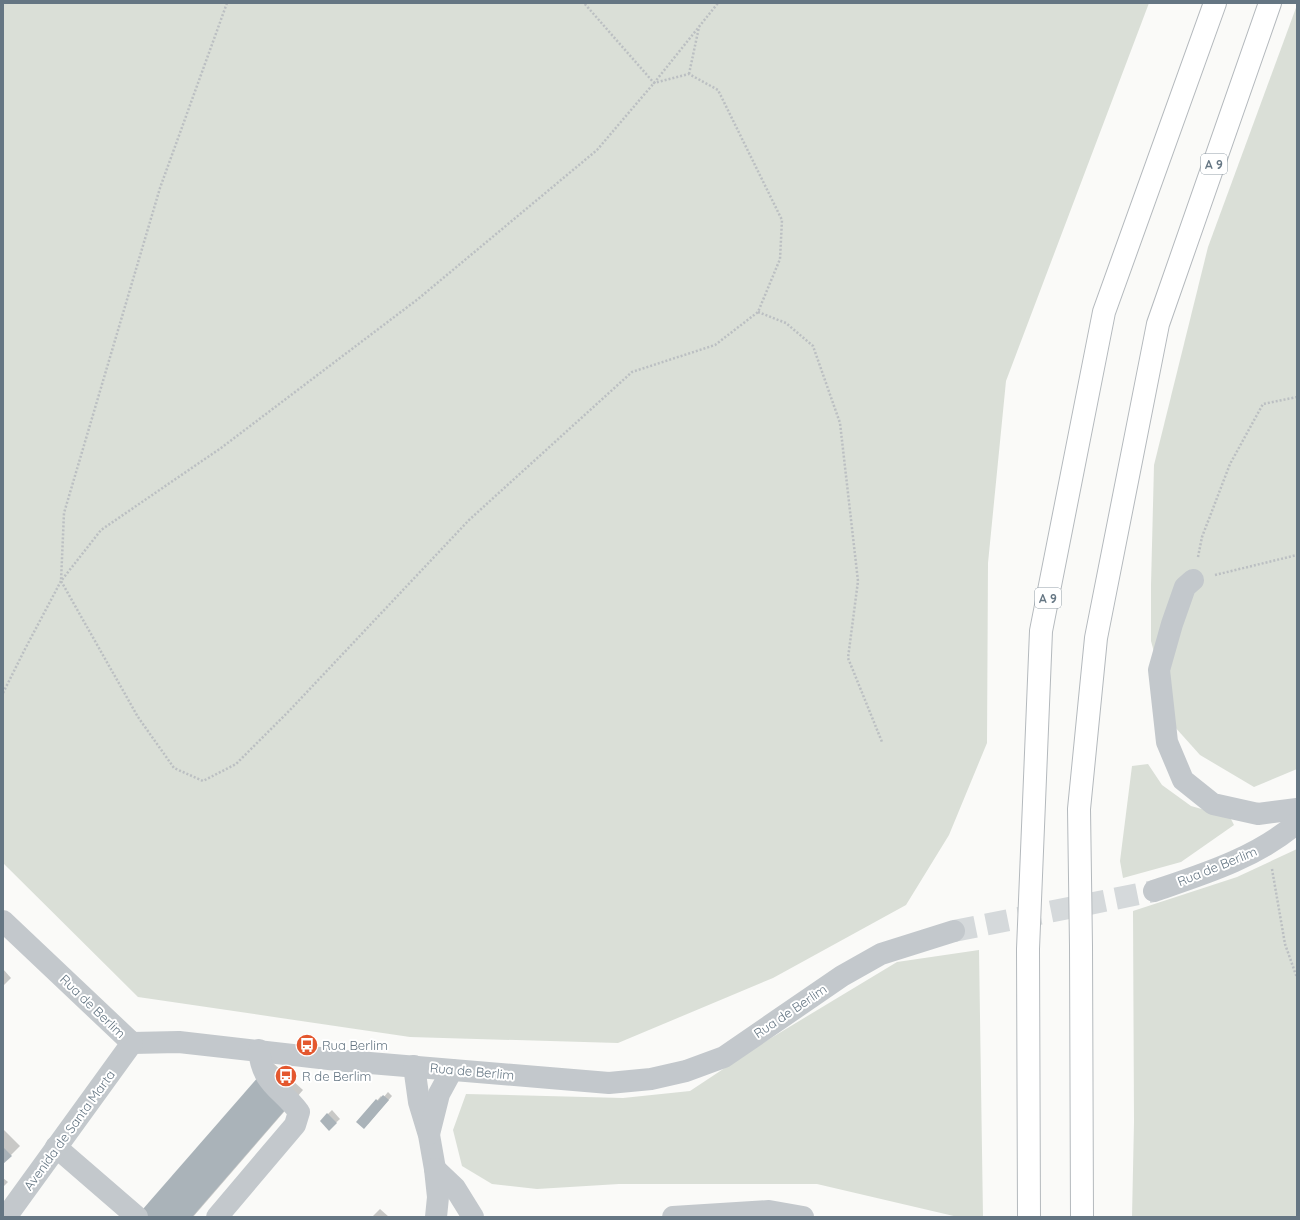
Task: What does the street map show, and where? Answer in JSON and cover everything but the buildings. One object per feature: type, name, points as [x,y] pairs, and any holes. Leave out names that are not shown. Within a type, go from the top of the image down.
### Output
[{"type":"highway","name":"A 9","points":[[1029,1217],[1028,949],[1041,631],[1104,312],[1215,3]]},
{"type":"highway","name":"A 9","points":[[1082,1217],[1079,809],[1096,638],[1158,324],[1270,3]]},
{"type":"street","points":[[1193,580],[1185,587],[1172,624],[1159,670],[1167,742],[1183,780],[1213,804],[1258,814],[1297,809]]},
{"type":"street","name":"Rua de Berlim","points":[[1154,891],[1217,869],[1267,845],[1297,823]]},
{"type":"street","name":"Rua de Berlim","points":[[3,921],[132,1043],[179,1042],[260,1050],[346,1061],[609,1083],[651,1079],[686,1071],[724,1057],[842,976],[880,954],[954,930]]},
{"type":"street","name":"Avenida de Santa Marta","points":[[6,1217],[132,1043]]},
{"type":"street","points":[[217,1217],[295,1125],[299,1112],[266,1076],[261,1063],[260,1050]]},
{"type":"street","points":[[414,1066],[419,1102],[429,1135],[435,1169],[438,1197],[436,1217]]},
{"type":"street","points":[[429,1135],[439,1094],[452,1070]]},
{"type":"street","points":[[56,1147],[137,1216]]},
{"type":"street","points":[[435,1169],[455,1188],[473,1217]]},
{"type":"street","points":[[673,1217],[770,1211],[803,1217]]},
{"type":"path","points":[[227,3],[160,188],[64,513],[61,581],[138,717],[174,768],[203,780],[236,764],[289,711],[469,520],[632,372],[715,344],[758,312],[780,259],[782,220],[718,90],[689,74],[654,83]]},
{"type":"path","points":[[584,3],[654,83]]},
{"type":"path","points":[[3,693],[61,581],[101,530],[221,448],[405,309],[597,150],[654,83],[718,3]]},
{"type":"path","points":[[689,74],[699,26]]},
{"type":"path","points":[[758,312],[786,323],[813,346],[840,423],[858,581],[848,658],[882,742]]},
{"type":"path","points":[[1297,397],[1263,404],[1230,464],[1202,537],[1193,580],[1297,555]]},
{"type":"path","points":[[1267,845],[1285,944],[1297,978]]},
{"type":"shaded area","points":[[3,3],[1149,3],[1006,381],[988,563],[987,743],[949,835],[906,905],[773,978],[618,1043],[410,1037],[138,997],[3,863]]},
{"type":"shaded area","points":[[1297,5],[1297,769],[1254,787],[1200,755],[1174,726],[1151,641],[1154,465],[1208,247]]},
{"type":"shaded area","points":[[1148,764],[1162,785],[1191,806],[1230,817],[1234,825],[1181,862],[1123,878],[1120,861],[1132,766]]},
{"type":"shaded area","points":[[1297,849],[1297,1217],[1132,1217],[1134,1122],[1133,911],[1237,877]]},
{"type":"shaded area","points":[[979,950],[983,1217],[958,1217],[817,1184],[619,1184],[537,1189],[492,1184],[462,1166],[453,1130],[466,1094],[623,1098],[690,1091],[761,1044],[897,962]]},
{"type":"tunnel","points":[[954,931],[1154,891]]},
{"type":"place","name":"Rua Berlim","points":[[307,1045]]},
{"type":"place","name":"R de Berlim","points":[[286,1076]]}]
